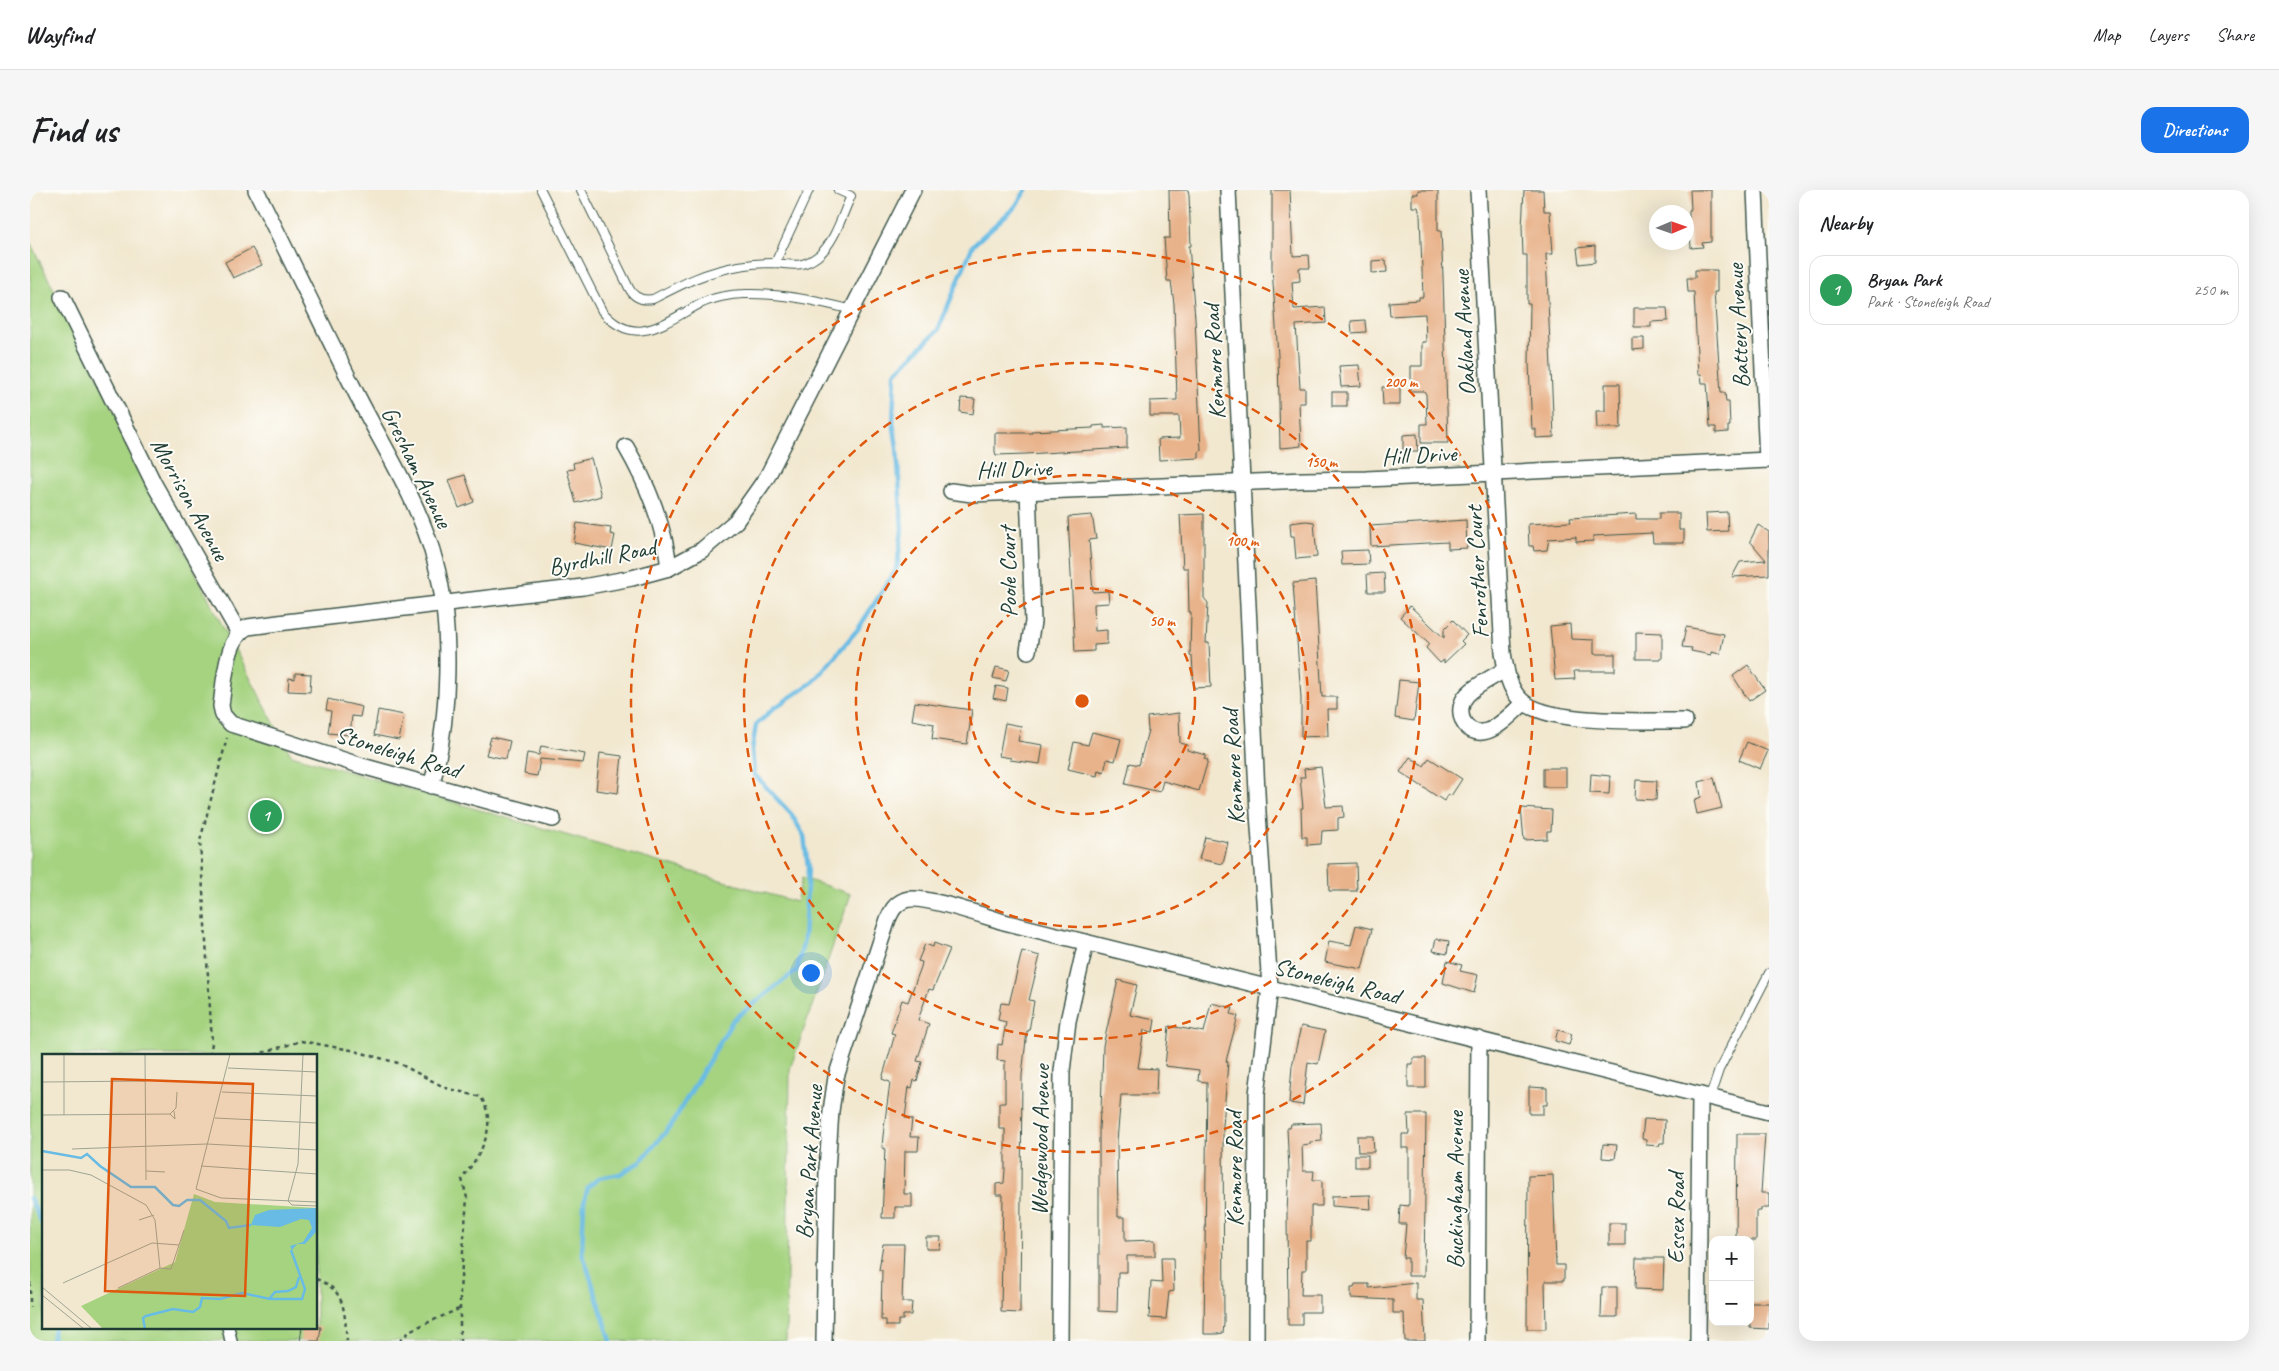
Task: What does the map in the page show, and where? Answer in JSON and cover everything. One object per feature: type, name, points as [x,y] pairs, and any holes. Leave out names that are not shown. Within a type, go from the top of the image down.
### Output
[{"type":"street","name":"Gresham Avenue","points":[[256,190],[410,498],[435,560],[444,604],[447,662],[442,732],[431,786]]},
{"type":"street","name":"Byrdhill Road","points":[[239,633],[248,628],[286,622],[610,583],[669,568],[712,542],[736,521],[752,500],[788,438],[913,190]]},
{"type":"street","name":"Kenmore Road","points":[[1228,190],[1260,853],[1270,987],[1257,1094],[1256,1341]]},
{"type":"street","name":"Oakland Avenue","points":[[1478,190],[1494,474]]},
{"type":"street","name":"Battery Avenue","points":[[1755,190],[1768,460]]},
{"type":"street","name":"Morrison Avenue","points":[[62,297],[154,484],[239,633]]},
{"type":"street","points":[[626,447],[637,467],[652,503],[667,554],[669,568]]},
{"type":"street","name":"Hill Drive","points":[[950,491],[972,494],[1242,482],[1494,474],[1768,460]]},
{"type":"street","name":"Fenrother Court","points":[[1494,474],[1506,669],[1514,692],[1524,703],[1490,730],[1472,731],[1465,726],[1461,718],[1461,703],[1468,693],[1506,669]]},
{"type":"street","name":"Poole Court","points":[[1028,491],[1033,622],[1028,651]]},
{"type":"street","points":[[230,724],[224,716],[221,706],[233,639],[239,633]]},
{"type":"street","points":[[1524,703],[1564,718],[1685,722]]},
{"type":"street","name":"Stoneleigh Road","points":[[230,724],[431,786],[553,819]]},
{"type":"street","name":"Stoneleigh Road","points":[[894,906],[912,898],[928,901],[1479,1040],[1704,1093],[1769,1112]]},
{"type":"street","name":"Bryan Park Avenue","points":[[824,1341],[827,1170],[831,1111],[836,1077],[894,906]]},
{"type":"street","name":"Wedgewood Avenue","points":[[1060,1341],[1062,1071],[1068,1020],[1086,942]]},
{"type":"street","name":"Buckingham Avenue","points":[[1477,1341],[1479,1040]]},
{"type":"street","name":"Essex Road","points":[[1698,1341],[1704,1093]]},
{"type":"street","points":[[228,1328],[231,1341]]},
{"type":"lane","points":[[542,190],[602,311],[614,324],[644,331],[660,326],[702,303],[744,294],[808,299],[853,310]]},
{"type":"lane","points":[[581,190],[628,288],[638,298],[653,299],[700,275],[741,266],[775,263],[789,266],[803,264],[817,257],[828,245],[850,196],[838,190]]},
{"type":"lane","points":[[775,263],[809,190]]},
{"type":"lane","points":[[1704,1093],[1769,974]]},
{"type":"path","points":[[210,1054],[212,1043],[200,840],[230,724]]},
{"type":"path","points":[[258,1054],[301,1040],[351,1050],[398,1064],[446,1088],[481,1098],[486,1107],[490,1122],[486,1141],[462,1180],[467,1198],[463,1242],[460,1341]]},
{"type":"path","points":[[318,1280],[325,1282],[341,1297],[347,1341]]},
{"type":"path","points":[[30,1282],[30,1307]]},
{"type":"path","points":[[400,1341],[411,1330],[461,1308]]},
{"type":"green space","points":[[30,242],[222,625],[291,755],[796,902],[802,878],[851,894],[790,1069],[786,1341],[30,1341]]},
{"type":"building","points":[[1169,190],[1188,190],[1189,195],[1191,246],[1189,246],[1195,318],[1201,451],[1199,451],[1199,458],[1159,460],[1158,439],[1180,438],[1179,416],[1150,416],[1150,401],[1177,400],[1174,304],[1171,281],[1167,281],[1164,238],[1170,238]]},
{"type":"building","points":[[1272,190],[1290,190],[1293,256],[1309,255],[1310,268],[1299,268],[1300,281],[1292,282],[1294,309],[1325,307],[1326,323],[1296,325],[1300,388],[1305,388],[1305,403],[1299,403],[1301,446],[1280,448],[1278,356],[1272,268]]},
{"type":"building","points":[[1418,190],[1438,190],[1438,231],[1441,231],[1448,443],[1421,443],[1421,424],[1427,424],[1426,394],[1424,391],[1411,391],[1411,366],[1422,366],[1422,342],[1426,342],[1425,314],[1390,316],[1389,302],[1419,300],[1419,297],[1423,297],[1420,215],[1418,207],[1412,207],[1412,194],[1418,194]]},
{"type":"building","points":[[1524,190],[1543,190],[1544,211],[1550,211],[1553,254],[1546,254],[1554,437],[1536,438],[1536,429],[1532,429],[1529,364],[1530,304],[1527,304],[1527,255],[1523,255],[1522,227]]},
{"type":"building","points":[[1690,190],[1711,190],[1711,242],[1702,243],[1703,247],[1694,248],[1694,205],[1691,205]]},
{"type":"building","points":[[1595,246],[1595,262],[1579,264],[1577,248]]},
{"type":"building","points":[[252,248],[262,265],[233,278],[225,262]]},
{"type":"building","points":[[1386,260],[1387,272],[1372,273],[1372,261]]},
{"type":"building","points":[[1695,270],[1717,270],[1717,292],[1714,292],[1721,393],[1725,393],[1726,402],[1729,402],[1730,426],[1728,426],[1728,432],[1716,433],[1716,427],[1710,427],[1707,383],[1702,383],[1701,374],[1698,374],[1694,292],[1688,292],[1687,278],[1695,278]]},
{"type":"building","points":[[1634,308],[1667,308],[1668,321],[1651,322],[1651,327],[1634,327]]},
{"type":"building","points":[[1365,320],[1366,332],[1352,333],[1351,321]]},
{"type":"building","points":[[1632,338],[1644,338],[1644,349],[1632,350]]},
{"type":"building","points":[[1359,365],[1361,386],[1341,387],[1339,366]]},
{"type":"building","points":[[1605,384],[1620,384],[1621,428],[1597,428],[1596,411],[1605,411]]},
{"type":"building","points":[[1400,386],[1400,405],[1383,405],[1382,387]]},
{"type":"building","points":[[1332,392],[1347,392],[1347,406],[1332,406]]},
{"type":"building","points":[[961,398],[975,399],[973,414],[960,412]]},
{"type":"building","points":[[1104,425],[1104,428],[1127,427],[1127,448],[996,455],[995,452],[995,433],[1032,433],[1032,431],[1093,428],[1093,426]]},
{"type":"building","points":[[1417,434],[1418,451],[1403,451],[1403,435]]},
{"type":"building","points":[[591,458],[601,496],[576,503],[567,470],[574,469],[573,463]]},
{"type":"building","points":[[465,475],[474,502],[459,508],[449,480]]},
{"type":"building","points":[[1727,512],[1728,531],[1707,532],[1706,513]]},
{"type":"building","points":[[1659,513],[1679,513],[1679,530],[1684,530],[1684,543],[1653,543],[1652,533],[1593,536],[1593,541],[1576,542],[1576,537],[1549,539],[1547,550],[1534,551],[1533,546],[1529,546],[1528,524],[1571,522],[1570,518],[1636,514],[1636,519],[1659,519]]},
{"type":"building","points":[[1204,514],[1204,598],[1208,603],[1206,643],[1209,643],[1211,687],[1194,688],[1192,656],[1190,656],[1191,612],[1189,612],[1188,568],[1183,568],[1180,515]]},
{"type":"building","points":[[1092,515],[1096,539],[1089,540],[1093,592],[1108,591],[1109,603],[1094,604],[1095,631],[1107,630],[1107,644],[1094,645],[1094,651],[1075,652],[1068,517]]},
{"type":"building","points":[[1466,520],[1467,548],[1448,549],[1448,542],[1371,546],[1370,526]]},
{"type":"building","points":[[1314,522],[1317,557],[1296,559],[1294,536],[1291,536],[1290,523]]},
{"type":"building","points":[[577,523],[611,528],[610,534],[615,535],[612,550],[574,543]]},
{"type":"building","points":[[1758,525],[1769,532],[1769,575],[1732,577],[1740,562],[1766,560],[1750,541]]},
{"type":"building","points":[[1368,550],[1369,564],[1342,565],[1341,551]]},
{"type":"building","points":[[1384,573],[1385,592],[1368,592],[1367,574]]},
{"type":"building","points":[[1315,581],[1322,697],[1337,697],[1337,709],[1327,709],[1328,736],[1301,737],[1301,698],[1293,583]]},
{"type":"building","points":[[1410,606],[1444,638],[1444,629],[1453,620],[1467,635],[1461,641],[1464,644],[1444,663],[1444,660],[1440,663],[1426,648],[1429,644],[1400,617]]},
{"type":"building","points":[[1570,624],[1571,639],[1594,640],[1594,654],[1615,654],[1615,671],[1574,671],[1575,679],[1555,680],[1550,626]]},
{"type":"building","points":[[1686,627],[1724,634],[1720,654],[1711,652],[1711,655],[1691,651],[1692,648],[1682,647]]},
{"type":"building","points":[[1636,632],[1662,633],[1662,659],[1636,659]]},
{"type":"building","points":[[1748,665],[1765,690],[1749,701],[1733,676]]},
{"type":"building","points":[[996,667],[1009,670],[1006,681],[993,678]]},
{"type":"building","points":[[295,673],[311,674],[310,692],[288,691],[289,678],[295,679]]},
{"type":"building","points":[[1399,680],[1419,682],[1414,721],[1395,718]]},
{"type":"building","points":[[996,686],[1008,688],[1006,701],[993,698]]},
{"type":"building","points":[[328,699],[362,707],[360,717],[352,716],[350,735],[328,733],[331,711],[326,710]]},
{"type":"building","points":[[915,702],[972,710],[967,744],[932,739],[934,724],[912,720]]},
{"type":"building","points":[[378,710],[404,715],[399,740],[374,735]]},
{"type":"building","points":[[1179,713],[1180,743],[1188,745],[1187,750],[1206,755],[1204,759],[1208,760],[1199,791],[1163,781],[1160,792],[1125,784],[1130,763],[1139,765],[1148,730],[1147,717]]},
{"type":"building","points":[[1005,723],[1021,726],[1018,741],[1043,745],[1040,764],[1010,760],[1011,758],[999,756]]},
{"type":"building","points":[[1092,732],[1121,739],[1115,761],[1107,759],[1104,772],[1098,770],[1097,776],[1068,769],[1074,742],[1088,745]]},
{"type":"building","points":[[491,737],[510,741],[506,759],[486,755]]},
{"type":"building","points":[[1747,742],[1768,751],[1760,769],[1739,760]]},
{"type":"building","points":[[541,746],[585,754],[583,763],[540,759],[537,776],[524,774],[527,753],[539,755]]},
{"type":"building","points":[[600,753],[622,756],[618,793],[596,790]]},
{"type":"building","points":[[1410,757],[1424,766],[1429,758],[1462,779],[1451,796],[1448,794],[1444,801],[1400,772]]},
{"type":"building","points":[[1321,767],[1326,807],[1343,806],[1344,817],[1338,818],[1338,830],[1322,831],[1321,844],[1307,845],[1307,837],[1302,837],[1301,808],[1303,808],[1300,777],[1305,777],[1304,769]]},
{"type":"building","points":[[1543,768],[1566,768],[1566,787],[1543,787]]},
{"type":"building","points":[[1591,774],[1610,776],[1609,794],[1590,793]]},
{"type":"building","points":[[1714,778],[1722,808],[1697,814],[1694,800],[1701,797],[1699,782]]},
{"type":"building","points":[[1636,780],[1657,781],[1656,800],[1635,799]]},
{"type":"building","points":[[1521,808],[1552,810],[1551,831],[1547,831],[1547,839],[1524,840]]},
{"type":"building","points":[[1205,837],[1228,842],[1223,864],[1199,859]]},
{"type":"building","points":[[1356,863],[1357,891],[1329,891],[1328,864]]},
{"type":"building","points":[[1356,925],[1372,929],[1362,969],[1325,962],[1329,941],[1351,945]]},
{"type":"building","points":[[1436,939],[1449,941],[1447,954],[1433,951]]},
{"type":"building","points":[[934,943],[950,949],[933,990],[929,989],[918,1020],[929,1024],[917,1061],[922,1062],[917,1081],[914,1080],[912,1088],[909,1087],[905,1118],[912,1119],[910,1137],[919,1137],[918,1151],[905,1151],[904,1194],[912,1194],[912,1207],[895,1207],[895,1218],[882,1218],[885,1148],[882,1148],[890,1082],[882,1079],[895,1034],[891,1033],[902,1000],[908,1002],[921,967],[922,962],[918,961],[925,944],[933,947]]},
{"type":"building","points":[[1022,951],[1040,956],[1029,1000],[1034,1001],[1029,1031],[1027,1031],[1022,1075],[1020,1313],[1001,1312],[1003,1195],[996,1195],[996,1184],[1004,1183],[1005,1170],[1005,1129],[999,1129],[999,1103],[1005,1103],[1005,1061],[997,1060],[998,1044],[1002,1045],[1006,1022],[998,1020],[1001,1003],[1009,1004]]},
{"type":"building","points":[[1447,961],[1462,965],[1460,971],[1478,975],[1474,993],[1443,983]]},
{"type":"building","points":[[1118,980],[1137,985],[1130,1015],[1155,1020],[1153,1032],[1144,1030],[1138,1068],[1157,1069],[1156,1095],[1121,1095],[1117,1141],[1118,1217],[1125,1217],[1125,1241],[1155,1240],[1155,1256],[1127,1256],[1127,1272],[1118,1272],[1117,1312],[1099,1311],[1099,1128],[1103,1046]]},
{"type":"building","points":[[1211,1003],[1233,1008],[1231,1014],[1238,1016],[1226,1061],[1228,1062],[1223,1126],[1224,1324],[1223,1333],[1204,1334],[1207,1082],[1198,1081],[1199,1070],[1165,1066],[1169,1026],[1204,1032]]},
{"type":"building","points":[[1301,1026],[1325,1031],[1318,1064],[1308,1062],[1303,1105],[1289,1103],[1292,1066]]},
{"type":"building","points":[[1558,1030],[1572,1034],[1569,1045],[1555,1041]]},
{"type":"building","points":[[1413,1058],[1426,1058],[1426,1088],[1408,1088],[1408,1064],[1413,1064]]},
{"type":"building","points":[[1529,1087],[1547,1088],[1547,1105],[1543,1105],[1543,1114],[1529,1114]]},
{"type":"building","points":[[1408,1114],[1426,1114],[1424,1276],[1408,1276],[1408,1258],[1403,1258],[1406,1224],[1399,1224],[1400,1205],[1409,1206],[1409,1148],[1402,1148],[1402,1134],[1409,1134]]},
{"type":"building","points":[[1644,1119],[1665,1120],[1664,1143],[1660,1143],[1659,1146],[1646,1145],[1646,1140],[1642,1139]]},
{"type":"building","points":[[1321,1123],[1322,1141],[1302,1145],[1303,1171],[1314,1171],[1313,1180],[1322,1180],[1322,1206],[1311,1206],[1311,1241],[1306,1241],[1306,1270],[1302,1270],[1301,1295],[1320,1295],[1320,1312],[1302,1312],[1302,1325],[1288,1325],[1287,1212],[1289,1171],[1287,1128],[1290,1128],[1291,1124]]},
{"type":"building","points":[[1737,1134],[1765,1134],[1761,1193],[1769,1193],[1769,1208],[1761,1208],[1761,1211],[1756,1211],[1756,1240],[1754,1240],[1754,1236],[1736,1236]]},
{"type":"building","points":[[1357,1136],[1373,1136],[1374,1152],[1358,1152]]},
{"type":"building","points":[[1603,1144],[1617,1145],[1615,1159],[1602,1158]]},
{"type":"building","points":[[1355,1155],[1368,1155],[1368,1167],[1355,1167]]},
{"type":"building","points":[[1553,1175],[1556,1265],[1564,1265],[1564,1281],[1545,1281],[1546,1329],[1527,1329],[1528,1176]]},
{"type":"building","points":[[1370,1195],[1371,1209],[1332,1206],[1332,1196]]},
{"type":"building","points":[[1609,1223],[1625,1223],[1625,1245],[1609,1245]]},
{"type":"building","points":[[926,1237],[941,1237],[940,1249],[926,1249]]},
{"type":"building","points":[[883,1244],[904,1244],[902,1302],[912,1302],[911,1315],[903,1315],[903,1320],[898,1320],[898,1326],[886,1326],[886,1320],[881,1320],[882,1270],[879,1270]]},
{"type":"building","points":[[1161,1258],[1173,1258],[1174,1291],[1169,1292],[1166,1319],[1149,1318],[1151,1282],[1162,1283]]},
{"type":"building","points":[[1636,1258],[1664,1258],[1663,1290],[1635,1289]]},
{"type":"building","points":[[1416,1283],[1416,1300],[1423,1300],[1425,1341],[1405,1341],[1404,1313],[1393,1313],[1393,1300],[1351,1298],[1351,1288],[1354,1288],[1355,1284],[1369,1284],[1369,1288]]},
{"type":"building","points":[[1602,1287],[1617,1287],[1617,1317],[1601,1317]]},
{"type":"building","points":[[1754,1303],[1769,1303],[1769,1329],[1750,1328],[1750,1326],[1754,1326]]},
{"type":"building","points":[[321,1327],[319,1341],[300,1341],[302,1328]]},
{"type":"waterway","points":[[611,1341],[582,1252],[584,1202],[588,1187],[599,1178],[620,1174],[640,1162],[670,1127],[733,1020],[797,970],[804,939],[808,868],[804,836],[792,815],[754,774],[752,750],[756,725],[774,708],[813,682],[858,629],[897,568],[902,529],[897,447],[893,422],[895,373],[938,330],[973,245],[1015,207],[1026,190]]},
{"type":"waterway","points":[[30,1198],[42,1224]]},
{"type":"waterway","points":[[52,1341],[54,1328]]},
{"type":"place","name":"Bryan Park","points":[[266,816]]}]
